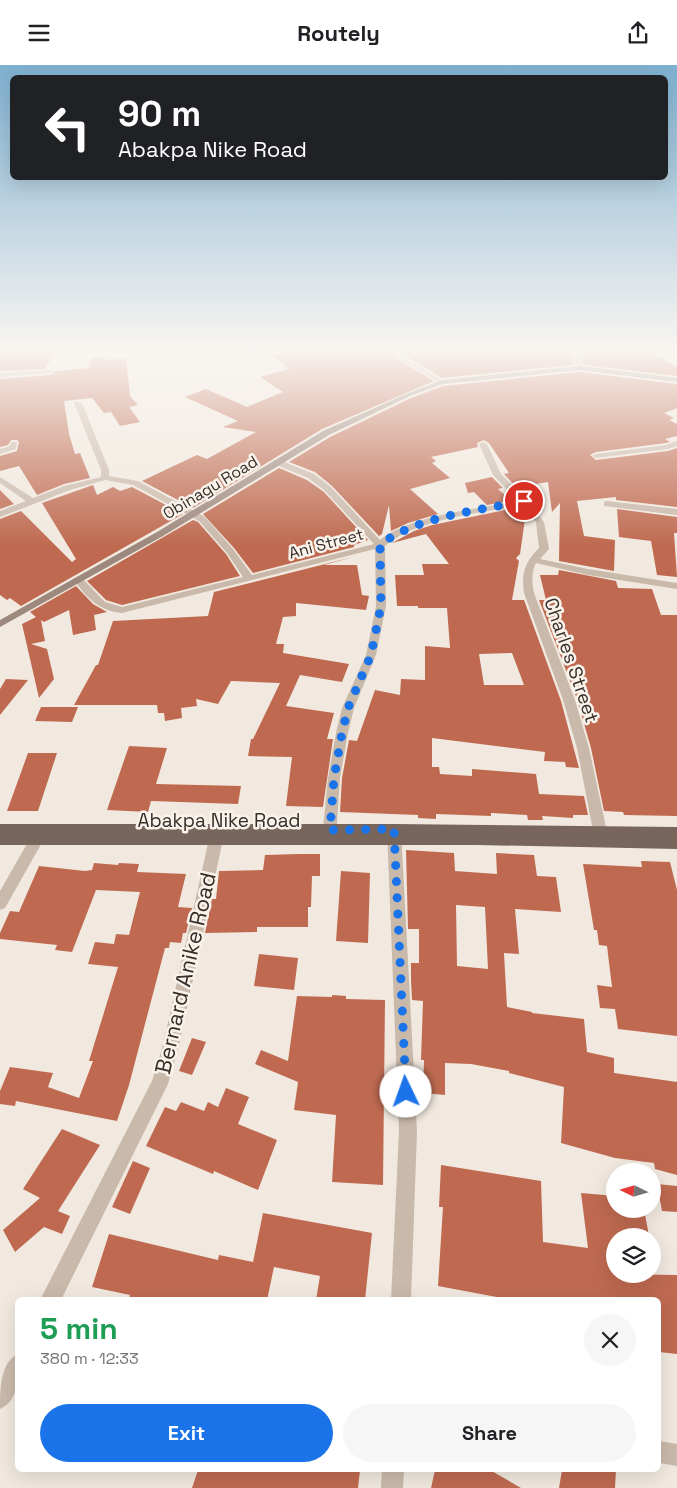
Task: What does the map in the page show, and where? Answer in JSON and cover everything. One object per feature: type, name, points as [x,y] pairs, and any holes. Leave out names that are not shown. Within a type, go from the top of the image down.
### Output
[{"type":"main road","name":"Abakpa Nike Road","points":[[0,829],[40,834],[601,836],[677,832]]},
{"type":"main road","name":"Abakpa Nike Road","points":[[0,839],[40,834]]},
{"type":"main road","name":"Abakpa Nike Road","points":[[601,836],[677,843]]},
{"type":"street","points":[[82,413],[105,470],[105,478]]},
{"type":"street","name":"Obinagu Road","points":[[2,620],[79,580],[326,433],[368,413]]},
{"type":"street","points":[[596,457],[668,447],[677,443]]},
{"type":"street","points":[[0,452],[13,447],[14,444]]},
{"type":"street","points":[[483,444],[497,475],[524,501]]},
{"type":"street","points":[[277,462],[311,476],[328,489],[380,545],[381,606],[371,655],[348,708],[342,733],[334,778],[330,834]]},
{"type":"street","points":[[0,514],[31,501],[105,478],[135,483],[202,519],[230,551],[249,578]]},
{"type":"street","points":[[0,479],[31,501]]},
{"type":"street","name":"Ani Street","points":[[79,580],[102,605],[110,610],[122,609],[380,545],[393,534],[421,523],[524,501]]},
{"type":"street","name":"Charles Street","points":[[524,501],[540,522],[544,549],[533,560],[526,575],[529,593],[569,700],[578,731],[601,836]]},
{"type":"street","points":[[607,503],[677,513]]},
{"type":"street","points":[[533,560],[588,572],[677,586]]},
{"type":"street","points":[[0,904],[40,834]]},
{"type":"street","name":"Bernard Anike Road","points":[[52,1297],[160,1085],[172,1045],[216,834]]},
{"type":"street","points":[[393,834],[408,1131],[402,1297]]},
{"type":"street","points":[[0,1398],[15,1370]]},
{"type":"street","points":[[661,1452],[677,1455]]},
{"type":"street","points":[[392,1488],[393,1472]]},
{"type":"building","points":[[0,413],[66,413],[75,454],[80,453],[90,478],[64,484],[37,495],[19,466],[0,471],[0,456],[17,451],[19,442],[11,440],[8,445],[0,447]]},
{"type":"building","points":[[112,413],[134,413],[140,422],[120,426]]},
{"type":"building","points":[[221,413],[358,413],[322,429],[193,508],[142,481],[197,455],[207,459],[256,432],[223,427],[238,421]]},
{"type":"building","points":[[379,413],[665,413],[674,418],[669,420],[677,424],[677,436],[665,439],[670,442],[596,452],[590,455],[596,460],[668,451],[677,448],[677,507],[616,500],[616,497],[577,501],[584,536],[615,540],[614,571],[559,561],[560,503],[552,512],[548,482],[516,487],[504,474],[509,473],[489,443],[484,440],[477,443],[478,447],[431,457],[436,461],[432,463],[450,478],[410,489],[438,514],[408,523],[391,531],[389,505],[382,534],[379,536],[332,486],[315,472],[289,462],[330,437]]},
{"type":"building","points":[[279,468],[307,480],[324,492],[368,540],[354,545],[354,547],[253,573],[234,548],[203,514]]},
{"type":"building","points":[[492,477],[503,488],[498,489],[507,497],[505,498],[508,501],[487,505],[474,492],[468,493],[465,483]]},
{"type":"building","points":[[93,485],[97,495],[113,487],[120,491],[132,487],[183,514],[21,606],[10,598],[7,600],[0,595],[0,519],[21,511],[72,562],[76,559],[42,503]]},
{"type":"building","points":[[0,490],[14,504],[0,509]]},
{"type":"building","points":[[515,508],[525,519],[520,554],[516,558],[519,561],[512,600],[524,600],[561,701],[579,768],[566,767],[565,762],[544,761],[545,752],[432,738],[432,767],[439,767],[440,774],[472,776],[472,769],[536,774],[539,794],[584,796],[588,815],[573,815],[573,818],[542,816],[543,820],[528,820],[527,815],[491,813],[491,816],[436,814],[436,819],[418,818],[418,815],[340,812],[342,778],[349,740],[357,741],[375,690],[400,695],[401,679],[425,680],[425,646],[450,648],[447,608],[397,606],[395,575],[424,575],[422,564],[449,564],[426,534],[392,543],[414,531],[432,525]],"holes":[[[512,653],[524,685],[484,685],[479,654]]]},
{"type":"building","points":[[617,509],[677,517],[677,533],[674,533],[677,577],[657,575],[651,541],[619,537]]},
{"type":"building","points":[[193,520],[198,522],[226,554],[240,576],[122,605],[106,600],[87,581]]},
{"type":"building","points":[[353,557],[324,565],[357,565],[362,595],[369,596],[366,610],[296,603],[296,616],[283,617],[276,644],[284,644],[283,653],[349,664],[342,682],[300,675],[286,706],[334,713],[327,739],[333,739],[323,807],[286,806],[292,757],[248,756],[251,739],[253,739],[280,683],[231,681],[218,704],[196,699],[197,706],[181,708],[182,718],[165,721],[164,713],[158,713],[157,705],[74,705],[96,665],[98,665],[113,621],[208,616],[214,592]]},
{"type":"building","points":[[559,570],[616,581],[618,588],[652,589],[661,615],[677,615],[677,816],[624,815],[623,812],[604,811],[591,748],[577,699],[539,600],[546,600],[540,575],[558,575]]},
{"type":"building","points":[[76,586],[93,604],[107,612],[94,615],[96,630],[73,635],[69,610],[44,622],[41,620],[45,641],[31,644],[47,649],[54,679],[39,698],[22,624],[36,617],[30,612]]},
{"type":"building","points":[[6,679],[28,680],[0,715],[0,689]]},
{"type":"building","points":[[41,707],[78,707],[72,722],[35,721]]},
{"type":"building","points":[[129,746],[167,748],[156,784],[241,786],[238,804],[151,801],[148,812],[107,810]]},
{"type":"building","points":[[28,753],[57,753],[38,811],[7,811]]},
{"type":"building","points":[[406,850],[454,853],[455,871],[497,874],[496,853],[534,855],[537,876],[556,877],[561,912],[515,909],[519,954],[504,953],[507,1007],[532,1013],[584,1019],[587,1052],[614,1058],[614,1073],[677,1082],[677,1175],[661,1171],[661,1163],[615,1158],[561,1143],[564,1087],[509,1073],[509,1071],[471,1064],[445,1063],[445,1095],[423,1093],[424,1060],[421,1060],[423,1001],[412,1000],[411,980],[411,963],[419,963],[419,929],[408,929]],"holes":[[[456,905],[485,907],[488,969],[457,966]]]},
{"type":"building","points":[[320,854],[320,876],[312,876],[311,907],[308,907],[308,927],[257,927],[257,932],[205,933],[212,899],[216,899],[219,871],[263,870],[265,855]]},
{"type":"building","points":[[641,861],[670,862],[677,890],[677,1036],[618,1029],[615,1009],[600,1008],[597,985],[612,987],[607,946],[599,945],[597,930],[594,930],[583,864],[642,867]]},
{"type":"building","points":[[94,863],[139,864],[137,872],[186,874],[178,907],[192,908],[186,933],[183,933],[181,943],[170,942],[169,948],[165,948],[129,1085],[117,1121],[16,1101],[15,1106],[0,1104],[0,1091],[10,1067],[53,1073],[48,1087],[79,1098],[93,1061],[89,1061],[118,967],[88,964],[95,942],[114,944],[116,934],[129,935],[140,892],[96,890],[72,952],[55,950],[57,945],[0,939],[0,933],[10,911],[19,912],[39,866],[85,871],[92,870]]},
{"type":"building","points":[[341,871],[370,873],[368,943],[336,941]]},
{"type":"building","points":[[259,954],[298,958],[294,990],[254,986]]},
{"type":"building","points":[[332,995],[346,996],[346,999],[385,1000],[383,1185],[332,1182],[336,1115],[294,1110],[298,1082],[255,1064],[261,1050],[288,1061],[297,996],[332,997]]},
{"type":"building","points":[[192,1038],[206,1042],[192,1075],[179,1071]]},
{"type":"building","points":[[226,1088],[249,1097],[238,1124],[277,1140],[258,1190],[214,1171],[213,1174],[146,1146],[165,1107],[176,1111],[181,1102],[204,1111],[208,1102],[218,1107]]},
{"type":"building","points":[[62,1129],[100,1145],[58,1211],[70,1216],[62,1234],[44,1227],[15,1252],[3,1230],[40,1198],[23,1189]]},
{"type":"building","points":[[133,1161],[150,1168],[130,1214],[112,1207]]},
{"type":"building","points":[[441,1165],[541,1181],[543,1242],[588,1248],[581,1193],[606,1195],[606,1218],[646,1218],[648,1228],[606,1228],[606,1283],[661,1283],[661,1275],[677,1275],[677,1354],[661,1352],[661,1297],[497,1297],[438,1286],[443,1207],[439,1207]]},
{"type":"building","points":[[661,1184],[677,1186],[677,1212],[662,1211]]},
{"type":"building","points":[[263,1213],[372,1233],[365,1297],[316,1297],[320,1276],[274,1267],[268,1297],[130,1297],[130,1295],[92,1287],[109,1234],[218,1260],[219,1255],[253,1262]]},
{"type":"building","points":[[197,1472],[360,1472],[358,1488],[192,1488]]},
{"type":"building","points":[[435,1472],[493,1472],[521,1488],[431,1488]]},
{"type":"building","points":[[562,1472],[616,1472],[615,1488],[559,1488]]},
{"type":"route","points":[[406,1092],[394,829],[330,830],[334,778],[342,733],[348,708],[371,655],[381,606],[380,545],[393,534],[421,523],[524,501]]}]
